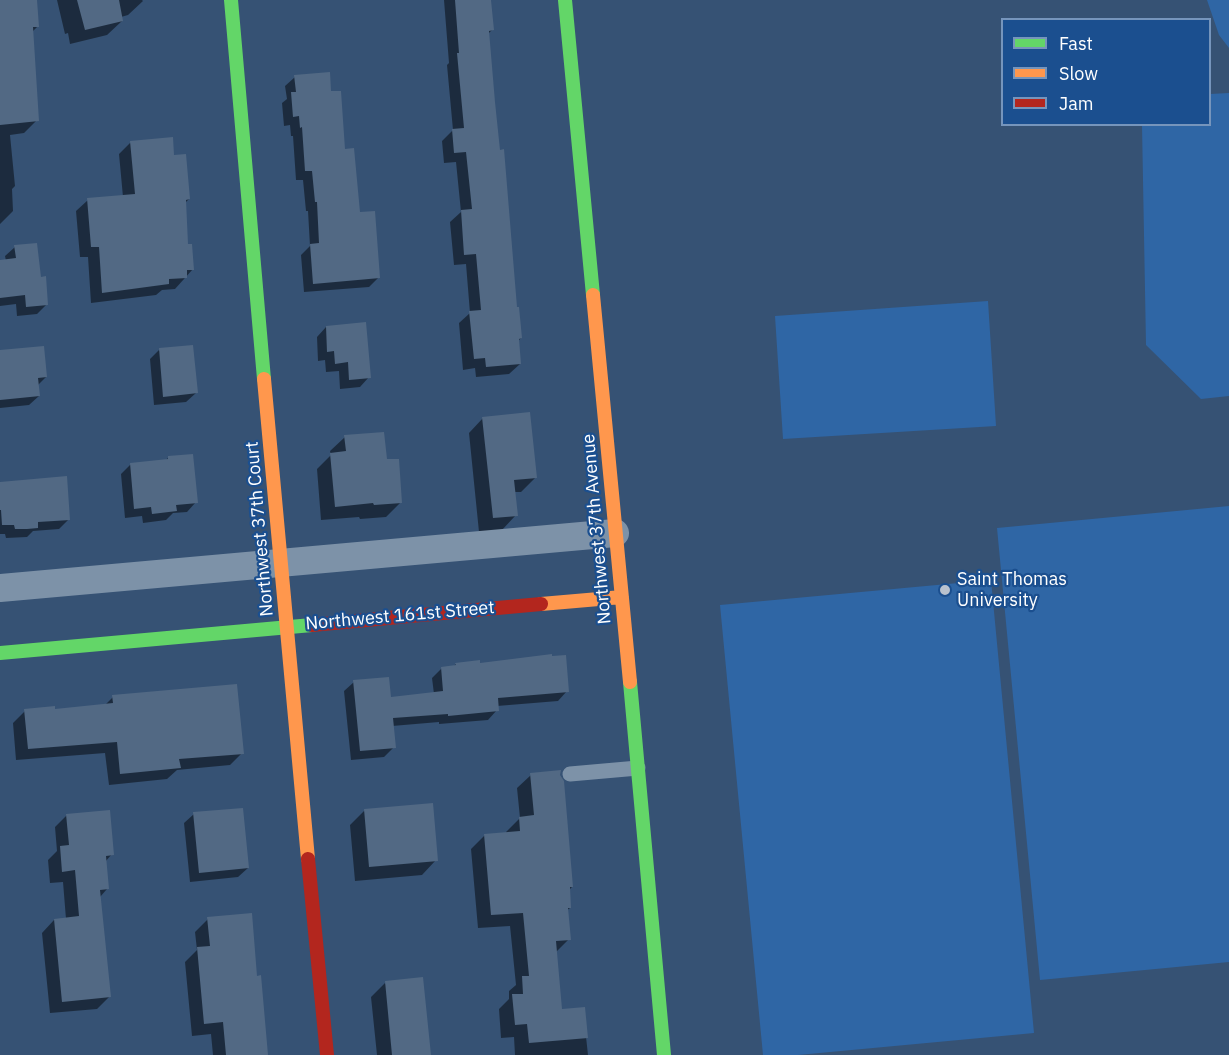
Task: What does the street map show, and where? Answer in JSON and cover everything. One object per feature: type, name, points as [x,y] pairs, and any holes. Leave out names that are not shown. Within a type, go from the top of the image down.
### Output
[{"type":"street","name":"Northwest 37th Court","points":[[231,0],[280,563],[327,1055]]},
{"type":"street","name":"Northwest 37th Avenue","points":[[565,0],[664,1055]]},
{"type":"street","points":[[0,588],[615,532]]},
{"type":"street","name":"Northwest 161st Street","points":[[0,653],[622,597]]},
{"type":"lane","points":[[570,774],[638,768]]},
{"type":"shaded area","points":[[1207,0],[1229,0],[1229,48],[1219,35]]},
{"type":"shaded area","points":[[1229,93],[1229,396],[1201,399],[1146,345],[1142,126],[1211,126],[1211,94]]},
{"type":"shaded area","points":[[988,301],[996,426],[783,439],[775,316]]},
{"type":"shaded area","points":[[1229,506],[1229,962],[1040,980],[997,528]]},
{"type":"shaded area","points":[[991,580],[1034,1033],[798,1055],[763,1055],[720,605]]},
{"type":"building","points":[[0,0],[37,0],[39,27],[33,27],[39,121],[0,125]]},
{"type":"building","points":[[77,0],[119,0],[123,21],[85,30]]},
{"type":"building","points":[[455,0],[491,0],[494,30],[489,31],[500,150],[504,149],[517,307],[519,307],[522,338],[519,339],[521,364],[486,367],[485,358],[474,359],[469,311],[481,310],[476,254],[464,255],[461,210],[472,209],[466,152],[454,153],[452,129],[464,128]]},
{"type":"building","points":[[330,72],[331,91],[341,91],[345,149],[354,148],[360,212],[375,211],[380,278],[313,284],[310,244],[319,243],[317,202],[315,202],[312,171],[305,171],[302,127],[300,128],[299,116],[293,117],[291,92],[296,92],[294,75]]},
{"type":"building","points":[[173,137],[174,155],[186,154],[190,199],[186,200],[188,244],[192,244],[194,270],[187,270],[187,278],[169,279],[169,284],[102,293],[99,247],[91,247],[87,198],[135,194],[130,141]]},
{"type":"building","points":[[37,243],[41,277],[46,276],[48,305],[26,307],[25,295],[0,298],[0,260],[16,258],[14,245]]},
{"type":"building","points":[[366,322],[371,378],[349,380],[348,362],[335,364],[334,351],[327,352],[326,326]]},
{"type":"building","points":[[193,345],[198,393],[163,397],[159,348]]},
{"type":"building","points":[[44,346],[47,377],[38,378],[40,396],[0,400],[0,350]]},
{"type":"building","points":[[530,412],[537,478],[514,480],[518,516],[493,518],[482,417]]},
{"type":"building","points":[[384,432],[387,459],[399,459],[402,503],[335,507],[330,453],[346,451],[344,435]]},
{"type":"building","points":[[193,454],[198,503],[176,505],[177,511],[152,514],[151,507],[134,509],[130,463]]},
{"type":"building","points":[[67,476],[70,520],[38,522],[38,528],[27,529],[15,529],[14,525],[2,525],[0,482]]},
{"type":"building","points":[[552,654],[552,656],[566,655],[569,692],[498,698],[499,711],[393,718],[396,748],[360,751],[353,680],[389,677],[391,697],[443,691],[441,667],[480,660],[480,663]]},
{"type":"building","points":[[237,684],[244,754],[179,759],[181,768],[120,774],[117,742],[28,749],[24,709],[55,706],[55,709],[113,703],[112,695]]},
{"type":"building","points":[[561,770],[560,775],[564,781],[573,887],[570,887],[571,908],[568,908],[571,940],[556,941],[562,1009],[585,1007],[588,1038],[529,1043],[527,1024],[515,1025],[512,994],[523,994],[522,976],[529,976],[523,913],[491,915],[484,834],[520,831],[519,817],[534,815],[530,773]]},
{"type":"building","points":[[433,803],[438,861],[369,867],[364,809]]},
{"type":"building","points":[[243,808],[249,868],[199,873],[193,812]]},
{"type":"building","points":[[110,810],[114,855],[106,856],[109,889],[100,890],[111,997],[62,1002],[54,919],[79,916],[75,870],[62,872],[60,846],[69,845],[66,814]]},
{"type":"building","points":[[252,913],[257,976],[261,975],[268,1055],[226,1055],[223,1022],[204,1024],[197,947],[210,946],[207,917]]},
{"type":"building","points":[[423,977],[431,1055],[392,1055],[385,981]]},
{"type":"traffic: fast","points":[[231,0],[264,379]]},
{"type":"traffic: fast","points":[[565,0],[593,295]]},
{"type":"traffic: fast","points":[[0,653],[312,625]]},
{"type":"traffic: fast","points":[[630,682],[664,1055]]},
{"type":"traffic: slow","points":[[593,295],[630,682]]},
{"type":"traffic: slow","points":[[264,379],[308,859]]},
{"type":"traffic: slow","points":[[541,604],[622,597]]},
{"type":"traffic: jam","points":[[312,625],[541,604]]},
{"type":"traffic: jam","points":[[308,859],[327,1055]]},
{"type":"place","name":"Saint Thomas University","points":[[945,590]]}]
